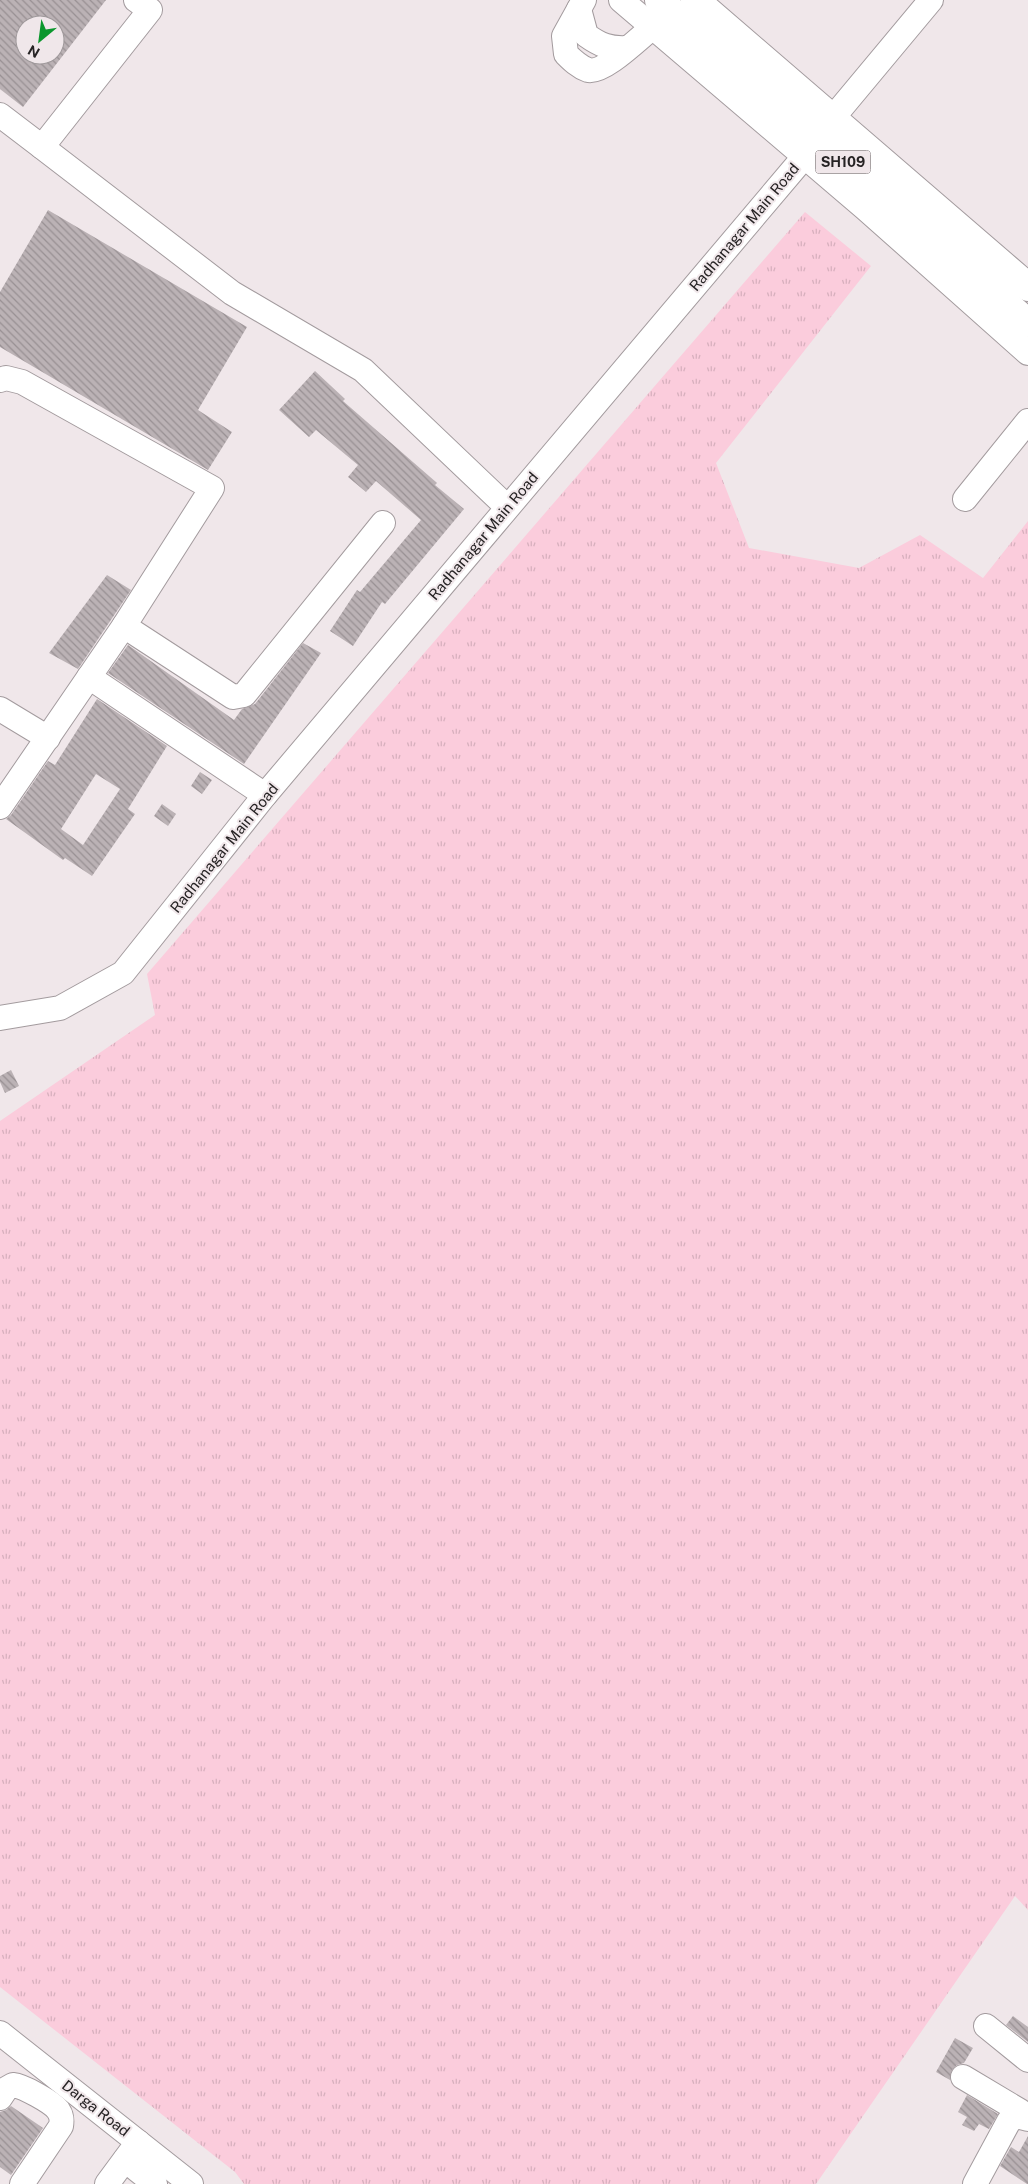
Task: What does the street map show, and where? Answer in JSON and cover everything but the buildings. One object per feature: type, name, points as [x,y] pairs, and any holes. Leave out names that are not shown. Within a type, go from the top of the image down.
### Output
[{"type":"main road","name":"SH109","points":[[659,0],[1028,323]]},
{"type":"main road","name":"SH109","points":[[695,0],[818,138],[1028,286]]},
{"type":"street","points":[[42,147],[150,10],[136,0]]},
{"type":"street","points":[[621,0],[653,27],[818,138],[865,208],[1028,353]]},
{"type":"street","name":"Radhanagar Main Road","points":[[0,1018],[60,1008],[123,973],[265,796],[818,138],[931,0]]},
{"type":"street","points":[[582,4],[564,36],[566,54],[576,64],[589,70],[601,69],[653,27]]},
{"type":"street","points":[[0,115],[232,293],[363,370],[507,507]]},
{"type":"street","points":[[0,380],[6,378],[22,382],[212,488],[124,626],[0,807]]},
{"type":"street","points":[[965,499],[1028,421]]},
{"type":"street","points":[[124,626],[233,697],[244,695],[383,523]]},
{"type":"street","points":[[90,677],[265,796]]},
{"type":"street","points":[[0,709],[44,744]]},
{"type":"street","points":[[986,2026],[1028,2060]]},
{"type":"street","name":"Darga Road","points":[[0,2033],[132,2151],[191,2184]]},
{"type":"street","points":[[962,2077],[1023,2111],[1009,2121],[976,2184]]},
{"type":"street","points":[[0,2098],[6,2089],[13,2085],[21,2086],[57,2109],[62,2118],[61,2126],[22,2184]]},
{"type":"street","points":[[107,2184],[132,2151],[155,2184]]},
{"type":"green space","points":[[805,212],[871,266],[716,463],[749,548],[859,568],[920,535],[983,578],[1028,521],[1028,1910],[1015,1896],[816,2184],[244,2184],[235,2172],[0,1987],[0,1121],[155,1015],[147,974]]}]
